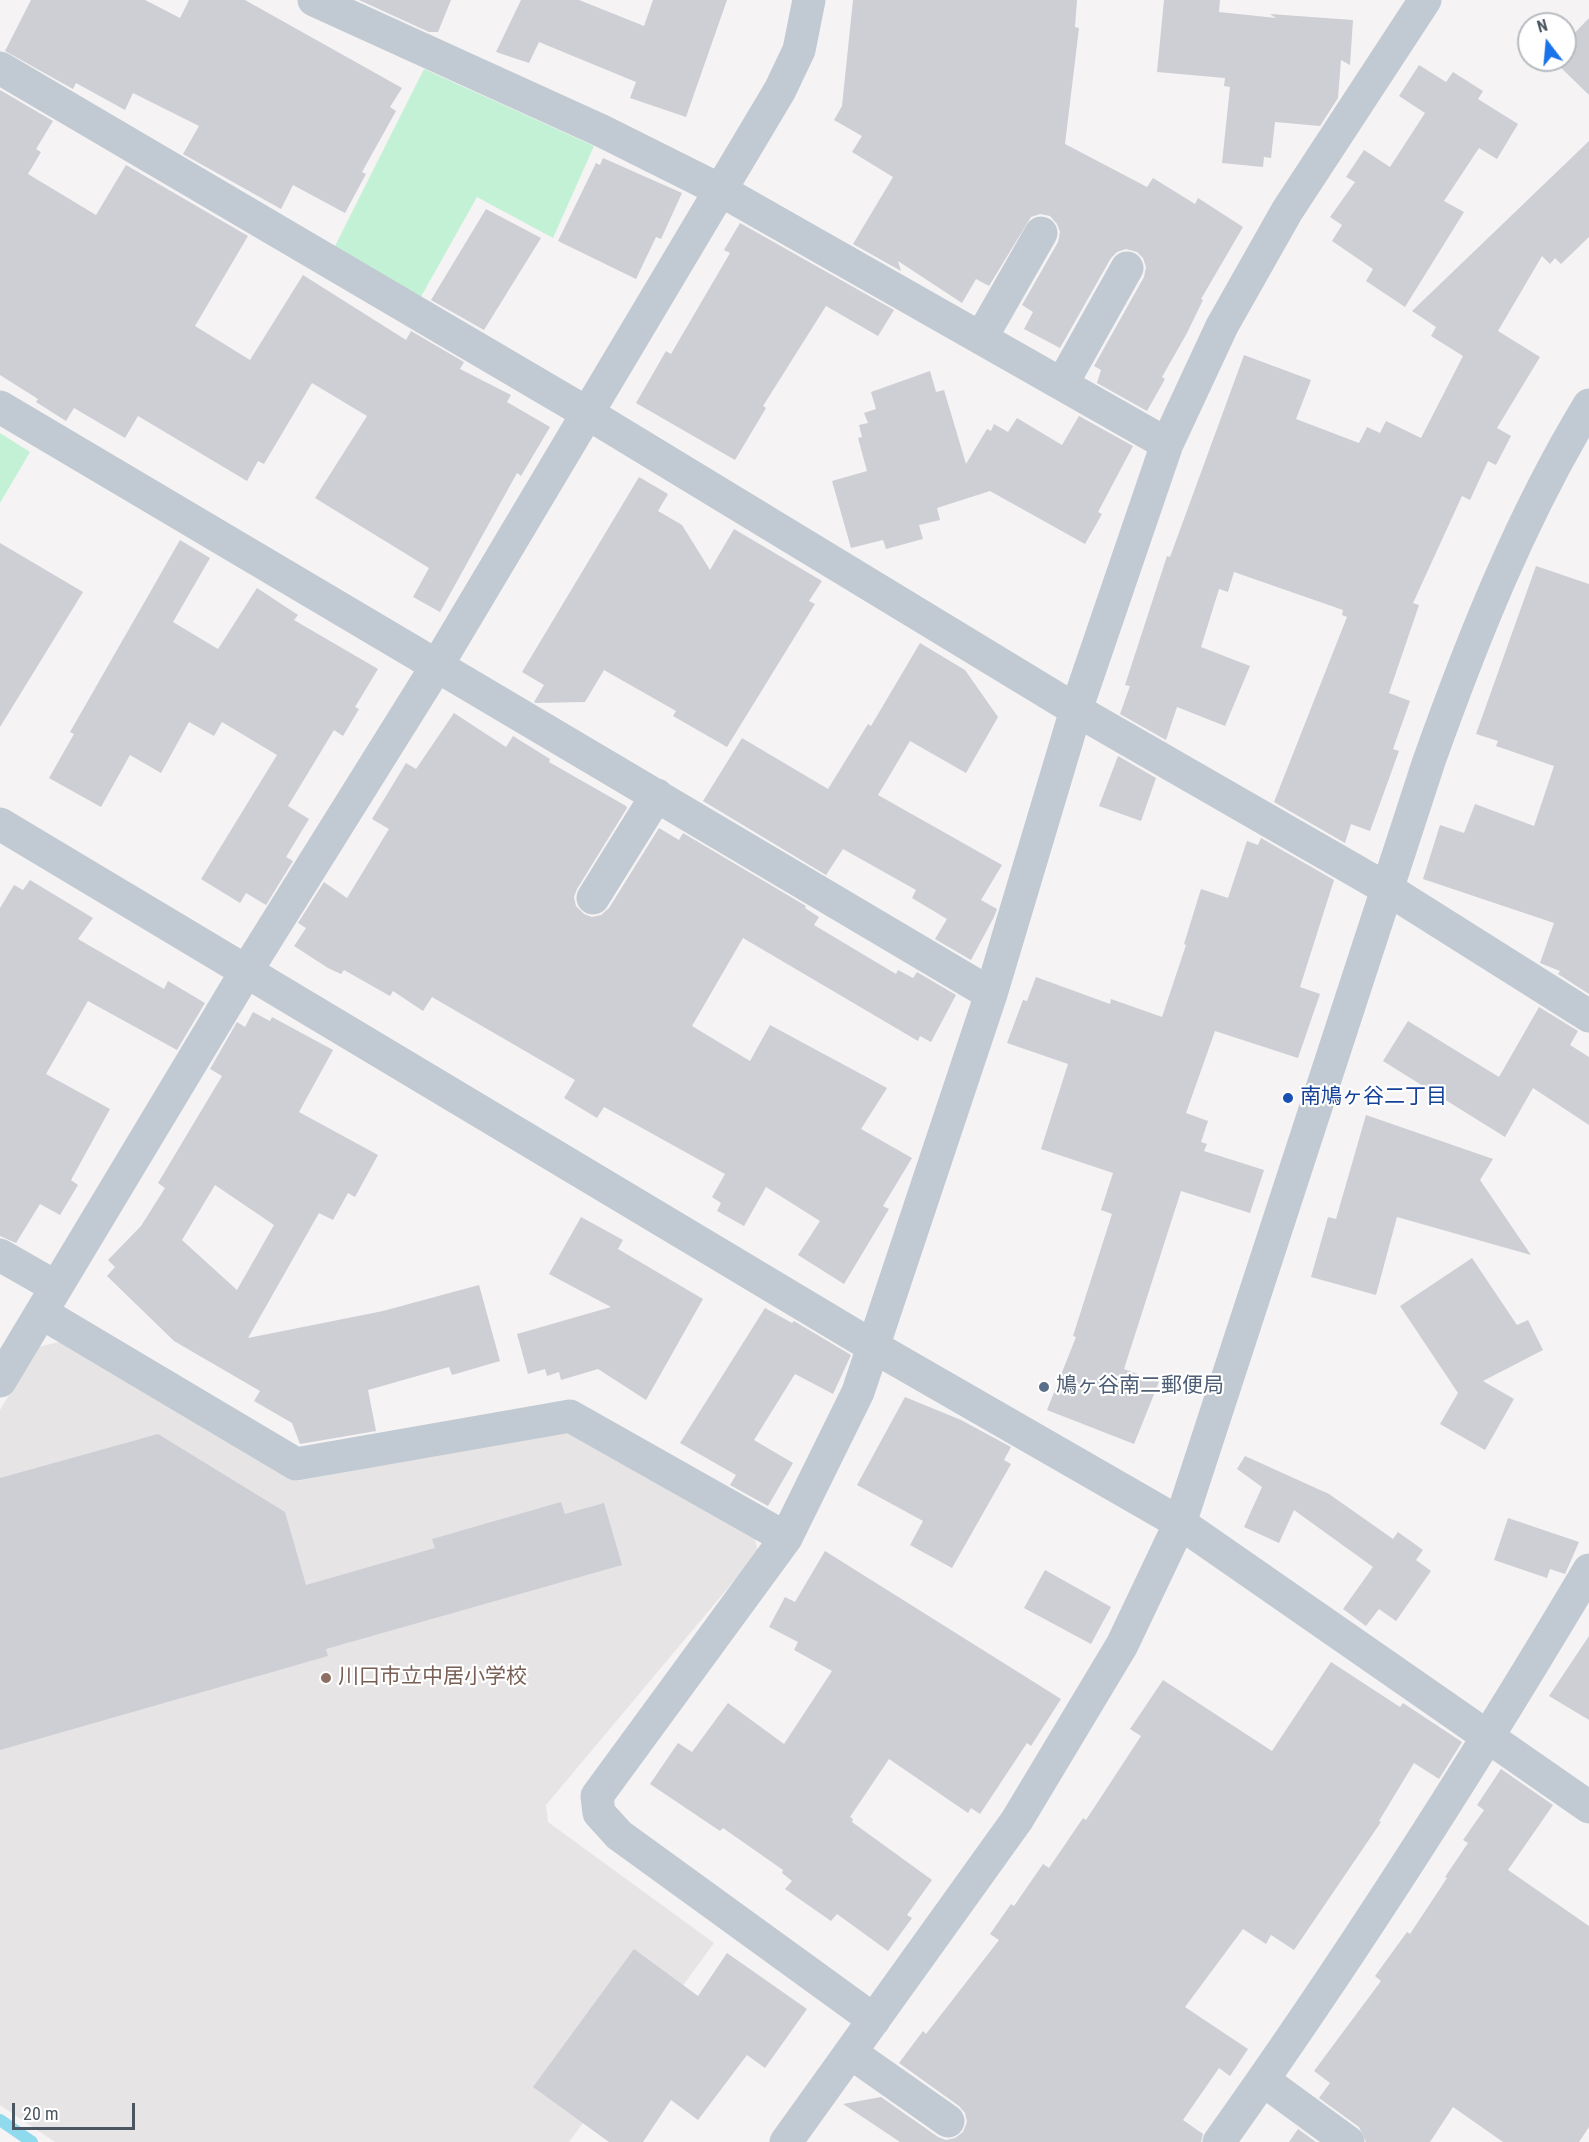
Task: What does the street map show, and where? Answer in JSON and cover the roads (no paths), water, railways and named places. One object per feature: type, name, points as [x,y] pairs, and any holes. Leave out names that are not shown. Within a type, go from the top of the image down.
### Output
[{"type":"street","points":[[314,0],[602,131],[720,190],[1167,444]]},
{"type":"street","points":[[0,1381],[247,970],[438,664],[780,90],[799,50],[808,0]]},
{"type":"street","points":[[874,2020],[619,1835],[599,1813],[597,1796],[786,1538],[858,1392],[991,994],[1076,710],[1167,444],[1222,326],[1287,211],[1425,0]]},
{"type":"street","points":[[0,68],[587,413],[1076,710],[1389,890],[1589,1016]]},
{"type":"street","points":[[981,338],[1041,233]]},
{"type":"street","points":[[1062,384],[1127,268]]},
{"type":"street","points":[[786,2142],[1017,1820],[1122,1645],[1180,1523],[1389,890],[1429,761],[1467,653],[1517,538],[1589,405]]},
{"type":"street","points":[[0,407],[438,664],[991,994]]},
{"type":"street","points":[[593,898],[657,795]]},
{"type":"street","points":[[0,824],[874,1347],[1180,1523],[1589,1807]]},
{"type":"street","points":[[0,1255],[49,1300],[297,1464],[570,1416],[786,1538]]},
{"type":"street","points":[[1219,2142],[1263,2080],[1490,1738],[1589,1570]]},
{"type":"street","points":[[850,2053],[948,2121]]},
{"type":"street","points":[[1263,2080],[1348,2142]]},
{"type":"waterway","points":[[0,2120],[32,2142]]},
{"type":"place","name":"南鳩ヶ谷二丁目","points":[[1288,1098]]},
{"type":"place","name":"鳩ヶ谷南二郵便局","points":[[1044,1387]]},
{"type":"place","name":"川口市立中居小学校","points":[[326,1678]]}]
